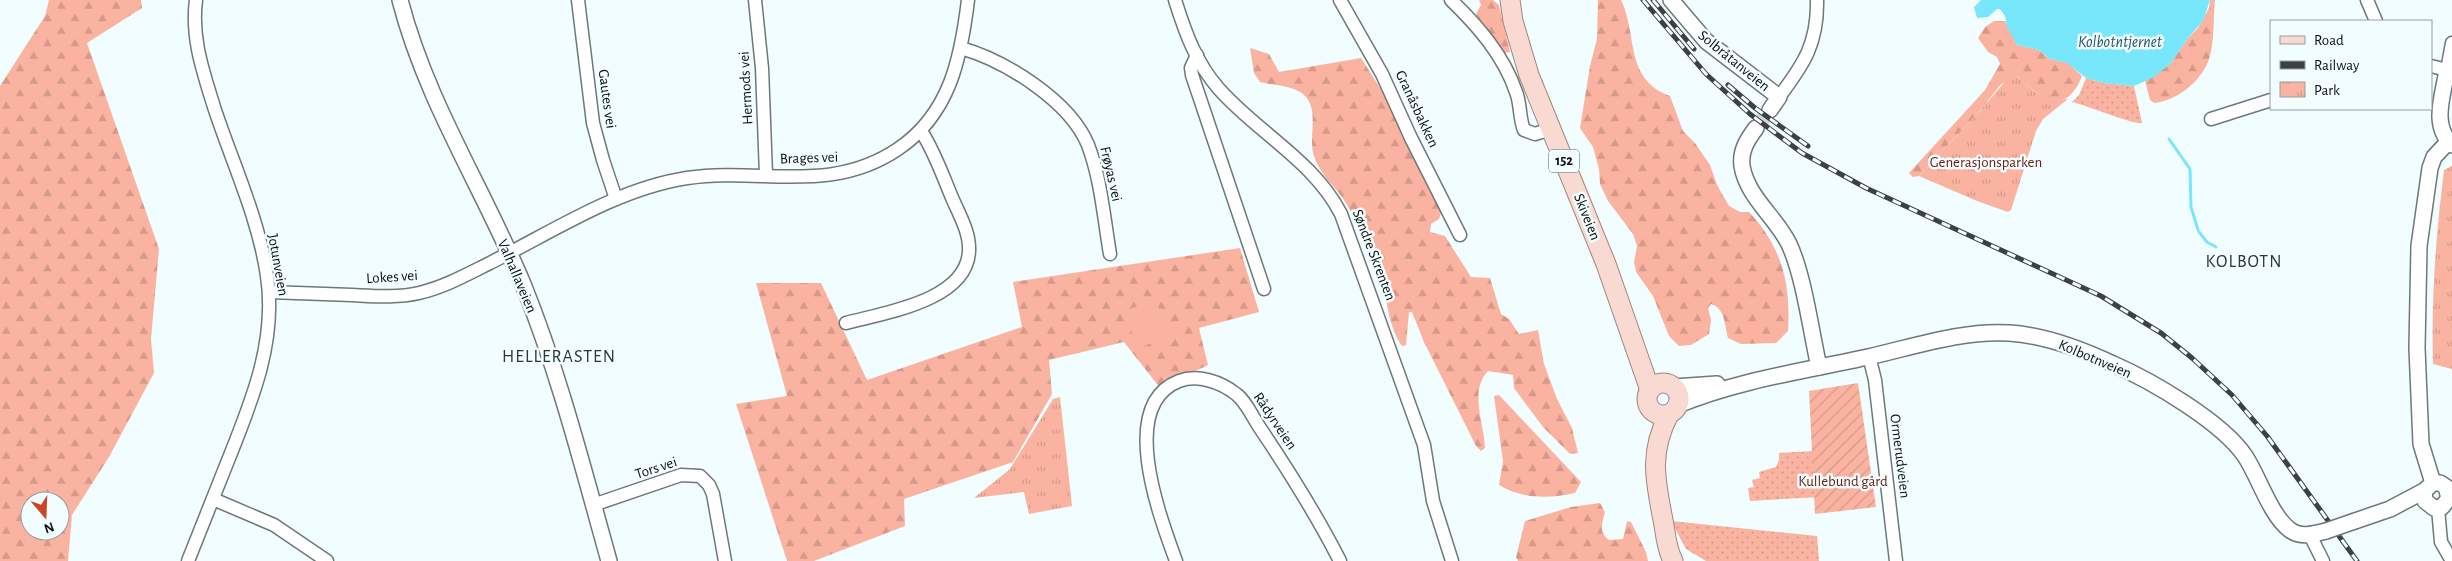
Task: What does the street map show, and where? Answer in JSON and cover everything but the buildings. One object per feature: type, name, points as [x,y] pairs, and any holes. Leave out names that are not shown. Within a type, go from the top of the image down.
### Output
[{"type":"main road","name":"Skiveien","points":[[1510,0],[1521,53],[1626,319],[1654,368],[1664,398]]},
{"type":"main road","points":[[1664,398],[1648,455],[1654,469],[1666,543],[1673,561]]},
{"type":"main road","points":[[1664,523],[1687,561]]},
{"type":"street","name":"Jotunveien","points":[[188,561],[245,420],[260,374],[267,334],[269,292],[257,236],[200,61],[194,25],[196,0]]},
{"type":"street","name":"Valhallaveien","points":[[400,0],[413,44],[432,93],[509,254],[528,299],[555,374],[609,561]]},
{"type":"street","name":"Gautes vei","points":[[578,0],[593,123],[616,199]]},
{"type":"street","name":"Hermods vei","points":[[756,0],[762,68],[766,175]]},
{"type":"street","points":[[846,323],[931,297],[951,286],[966,264],[969,251],[965,228],[932,151],[921,131],[945,97],[961,48],[968,0]]},
{"type":"street","name":"Søndre Skrenten","points":[[1175,0],[1196,55],[1220,90],[1323,184],[1338,209],[1365,275],[1424,445],[1437,515],[1452,561]]},
{"type":"street","name":"Granåsbakken","points":[[1340,0],[1382,74],[1411,138],[1460,235]]},
{"type":"street","points":[[1451,0],[1475,22],[1507,70],[1517,93],[1524,130],[1535,134],[1551,129]]},
{"type":"street","name":"Solbråtanveien","points":[[1671,0],[1706,40],[1780,97]]},
{"type":"street","points":[[1770,110],[1807,56],[1816,32],[1817,0]]},
{"type":"street","points":[[2368,0],[2376,20]]},
{"type":"street","points":[[2452,43],[2439,122],[2441,131],[2450,144],[2434,157],[2430,168],[2418,259],[2417,348],[2419,420],[2423,452],[2440,494],[2441,542],[2452,561]]},
{"type":"street","name":"Frøyas vei","points":[[961,48],[978,54],[1038,86],[1056,101],[1074,122],[1085,139],[1091,156],[1110,254]]},
{"type":"street","name":"Søndre Skrenten","points":[[1196,55],[1191,68],[1192,75],[1264,288]]},
{"type":"street","points":[[2432,66],[2447,70]]},
{"type":"street","points":[[2211,120],[2270,100]]},
{"type":"street","points":[[1756,128],[1744,146],[1743,172],[1750,188],[1782,230],[1793,253],[1818,367]]},
{"type":"street","name":"Brages vei","points":[[509,254],[616,199],[652,186],[687,178],[729,175],[815,177],[854,171],[890,154],[921,131]]},
{"type":"street","name":"Lokes vei","points":[[269,292],[381,296],[413,294],[452,282],[509,254]]},
{"type":"street","name":"Kolbotnveien","points":[[1664,398],[1952,338],[1996,332],[2037,337],[2104,360],[2152,385],[2208,420],[2226,434],[2249,462],[2282,522],[2292,531],[2310,535]]},
{"type":"street","name":"Ormerudveien","points":[[1869,356],[1875,380],[1896,561]]},
{"type":"street","name":"Rådyrveien","points":[[1176,561],[1155,497],[1148,467],[1148,419],[1155,400],[1162,392],[1179,381],[1199,378],[1210,380],[1237,394],[1291,474],[1340,561]]},
{"type":"street","name":"Tors vei","points":[[593,505],[681,475],[700,476],[709,485],[713,494],[725,561]]},
{"type":"street","points":[[2323,561],[2310,535],[2440,494]]},
{"type":"street","points":[[213,499],[274,525],[327,561]]},
{"type":"green space","points":[[49,0],[141,0],[142,8],[87,43],[159,249],[151,339],[154,373],[109,457],[72,515],[70,538],[70,491],[20,491],[20,541],[70,541],[68,561],[0,561],[0,86],[45,16]]},
{"type":"green space","points":[[1479,0],[1493,0],[1499,5],[1510,52],[1505,53],[1499,44],[1493,41],[1476,14],[1481,5]]},
{"type":"green space","points":[[1598,0],[1621,0],[1626,13],[1635,55],[1645,79],[1655,88],[1670,96],[1683,131],[1695,143],[1710,165],[1717,185],[1729,206],[1740,212],[1749,212],[1760,225],[1777,253],[1786,282],[1789,314],[1788,331],[1776,343],[1741,344],[1728,338],[1722,313],[1716,306],[1711,304],[1708,308],[1711,320],[1709,334],[1691,345],[1679,346],[1669,336],[1653,296],[1636,272],[1634,262],[1637,246],[1633,234],[1608,201],[1600,184],[1599,169],[1593,147],[1580,128],[1590,66],[1597,39]]},
{"type":"green space","points":[[2210,0],[2215,0],[2213,39],[2208,62],[2204,70],[2186,90],[2170,99],[2154,103],[2150,100],[2145,81],[2170,64],[2188,38],[2198,28],[2209,8]]},
{"type":"green space","points":[[1994,21],[2005,21],[2017,45],[2039,50],[2050,59],[2068,63],[2082,76],[2076,89],[2069,97],[2053,100],[2036,92],[2018,77],[2001,84],[1980,111],[1919,176],[1913,177],[1909,173],[1985,90],[2000,64],[1997,57],[1988,52],[1978,38],[1985,27]]},
{"type":"green space","points":[[1250,48],[1269,54],[1279,72],[1361,58],[1391,105],[1411,152],[1442,210],[1439,219],[1431,224],[1430,232],[1445,236],[1471,277],[1490,278],[1501,314],[1509,319],[1519,334],[1538,330],[1544,364],[1557,399],[1572,428],[1578,453],[1570,454],[1543,427],[1514,388],[1513,375],[1488,371],[1482,379],[1478,397],[1485,448],[1481,451],[1476,446],[1424,342],[1412,312],[1409,312],[1406,345],[1402,346],[1397,337],[1388,310],[1385,286],[1379,280],[1356,222],[1342,197],[1320,169],[1314,156],[1312,149],[1313,118],[1310,103],[1297,90],[1260,82],[1254,73]]},
{"type":"green space","name":"Generasjonsparken","points":[[2014,76],[2020,78],[2041,95],[2056,99],[2068,99],[2043,119],[2036,131],[2011,210],[2008,212],[1977,201],[1919,176],[2008,78]]},
{"type":"green space","points":[[2086,78],[2103,83],[2134,86],[2142,123],[2130,121],[2072,102],[2079,95]]},
{"type":"green space","points":[[2452,166],[2452,369],[2433,364],[2433,315],[2436,243],[2444,170]]},
{"type":"green space","points":[[1240,248],[1259,312],[1199,328],[1208,365],[1160,388],[1124,342],[1049,360],[1052,394],[1013,462],[904,499],[905,526],[814,561],[787,561],[736,404],[787,396],[756,283],[821,283],[867,380],[1022,327],[1013,282]]},
{"type":"green space","points":[[1157,301],[1167,337],[1136,349],[1126,310]]},
{"type":"green space","name":"Kullebund gård","points":[[1858,383],[1876,507],[1815,514],[1809,391]]},
{"type":"green space","points":[[1499,395],[1581,482],[1575,493],[1546,497],[1526,495],[1508,490],[1499,485],[1503,461],[1494,396]]},
{"type":"green space","points":[[1060,397],[1072,506],[1029,514],[1024,492],[974,498],[1010,469],[1053,399]]},
{"type":"green space","points":[[1814,451],[1818,497],[1750,501],[1748,488],[1754,487],[1752,480],[1760,478],[1759,472],[1776,467],[1779,453]]},
{"type":"green space","points":[[1600,503],[1605,512],[1602,527],[1603,534],[1609,540],[1623,539],[1627,521],[1631,522],[1646,552],[1648,561],[1518,561],[1516,557],[1525,521],[1571,507]]},
{"type":"green space","points":[[1671,521],[1817,536],[1819,561],[1706,561],[1686,549]]},
{"type":"water","name":"Kolbotntjernet","points":[[1981,0],[2210,0],[2203,21],[2188,38],[2170,64],[2154,77],[2134,86],[2103,83],[2086,78],[2067,63],[2050,59],[2039,50],[2017,45],[2007,27],[2005,16],[2000,9],[1997,9],[1988,17],[1977,18],[1974,7]]},
{"type":"waterway","points":[[2169,139],[2190,169],[2191,207],[2198,230]]},
{"type":"waterway","points":[[2199,232],[2207,242],[2216,247]]},
{"type":"tunnel","points":[[1756,128],[1770,110]]},
{"type":"railway","points":[[1643,0],[1706,74],[1750,114],[1802,153],[1866,188],[2101,296],[2161,333],[2192,358],[2232,395],[2267,436],[2357,561]]},
{"type":"railway","points":[[1653,0],[1694,49]]},
{"type":"railway","points":[[1728,85],[1755,108],[1808,146]]},
{"type":"district","name":"KOLBOTN","points":[[2244,262]]},
{"type":"district","name":"HELLERASTEN","points":[[559,357]]}]
